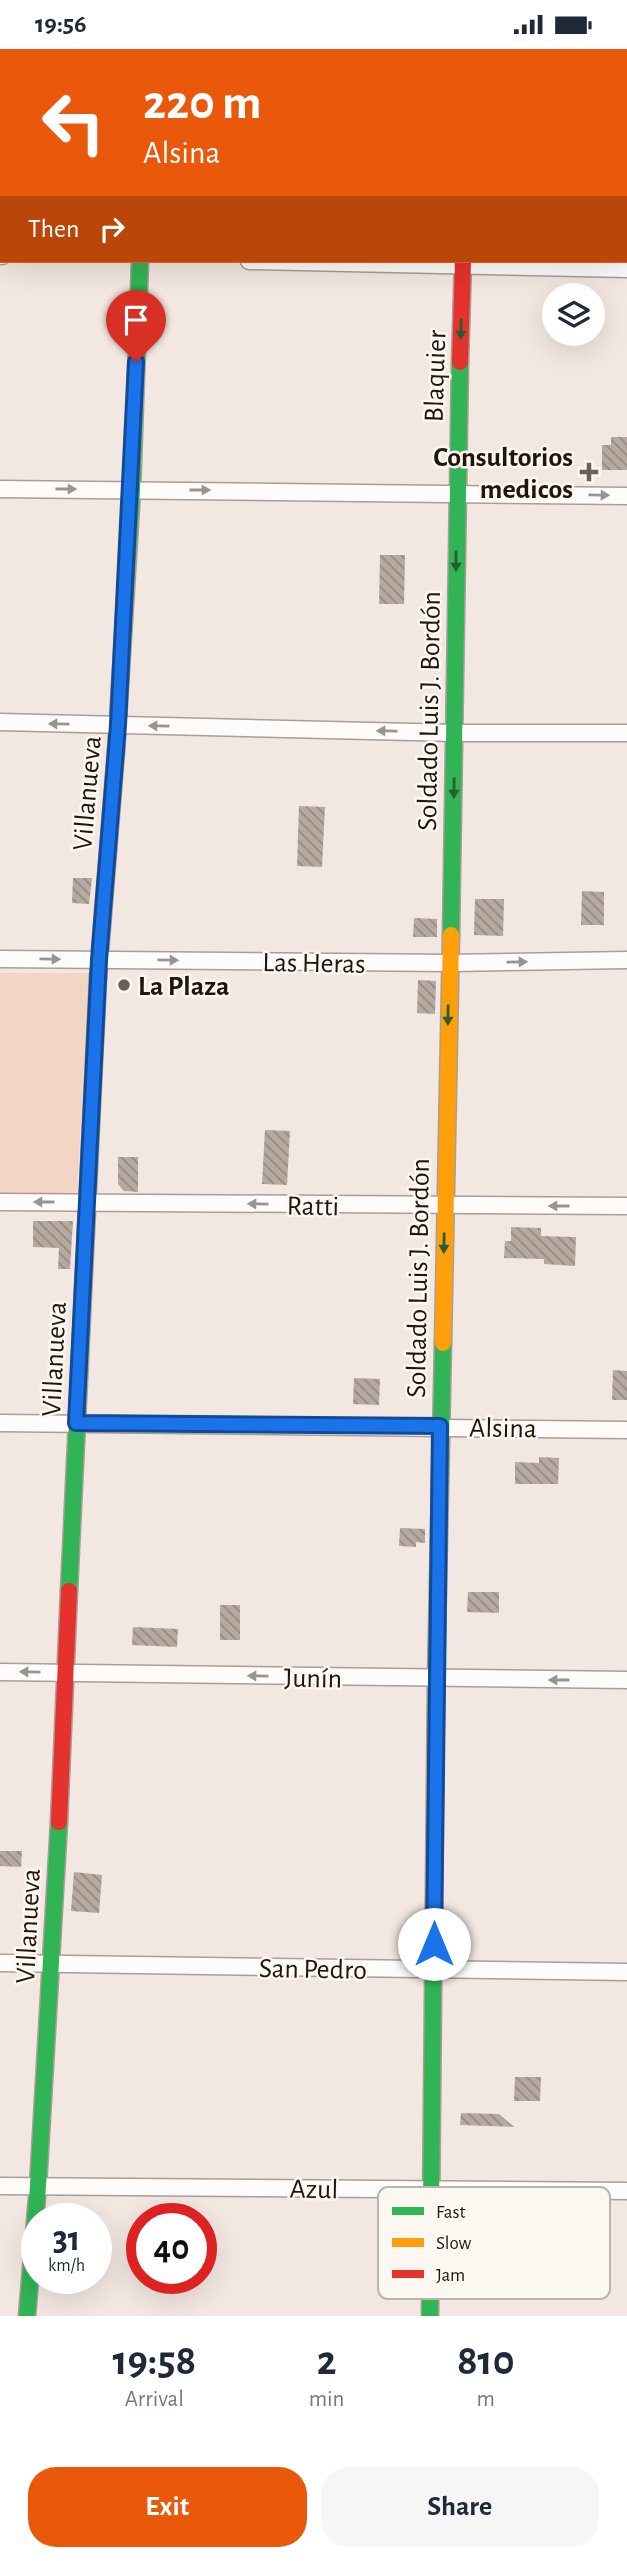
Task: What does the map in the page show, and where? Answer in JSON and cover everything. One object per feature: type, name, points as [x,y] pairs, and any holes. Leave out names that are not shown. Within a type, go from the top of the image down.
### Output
[{"type":"street","name":"Villanueva","points":[[27,2316],[52,1963],[99,960],[118,725],[132,490],[140,263]]},
{"type":"street","points":[[392,263],[627,269]]},
{"type":"street","name":"Blaquier","points":[[457,492],[463,264]]},
{"type":"street","points":[[0,489],[457,492],[627,496]]},
{"type":"street","name":"Soldado Luis J. Bordón","points":[[431,2187],[436,1679],[455,733],[457,492]]},
{"type":"street","points":[[0,722],[455,733],[627,733]]},
{"type":"street","name":"Las Heras","points":[[0,959],[450,963],[627,960]]},
{"type":"street","name":"Ratti","points":[[0,1202],[627,1206]]},
{"type":"street","name":"Alsina","points":[[0,1423],[627,1430]]},
{"type":"street","name":"Junín","points":[[0,1672],[627,1680]]},
{"type":"street","name":"San Pedro","points":[[0,1963],[627,1972]]},
{"type":"street","name":"Azul","points":[[0,2186],[378,2189]]},
{"type":"shaded area","points":[[0,973],[89,973],[77,1194],[0,1193]]},
{"type":"building","points":[[611,437],[627,437],[627,470],[602,470],[602,445],[611,445]]},
{"type":"building","points":[[380,555],[405,555],[404,604],[379,604]]},
{"type":"building","points":[[299,806],[325,807],[322,867],[297,866]]},
{"type":"building","points":[[73,878],[92,878],[89,904],[72,903]]},
{"type":"building","points":[[582,891],[604,892],[604,925],[581,925]]},
{"type":"building","points":[[475,899],[504,899],[503,936],[474,935]]},
{"type":"building","points":[[414,918],[437,919],[437,937],[413,937]]},
{"type":"building","points":[[418,980],[436,981],[435,1014],[417,1013]]},
{"type":"building","points":[[265,1130],[290,1131],[287,1185],[262,1184]]},
{"type":"building","points":[[118,1157],[138,1157],[138,1192],[124,1191],[118,1184]]},
{"type":"building","points":[[33,1221],[73,1221],[70,1269],[58,1269],[59,1248],[33,1247]]},
{"type":"building","points":[[511,1227],[541,1228],[541,1236],[576,1237],[575,1266],[544,1264],[544,1259],[504,1258],[505,1241],[511,1241]]},
{"type":"building","points":[[613,1370],[627,1371],[627,1400],[612,1400]]},
{"type":"building","points":[[354,1378],[380,1379],[379,1405],[353,1404]]},
{"type":"building","points":[[539,1457],[559,1458],[558,1484],[515,1484],[515,1462],[539,1463]]},
{"type":"building","points":[[400,1528],[425,1529],[425,1543],[416,1542],[416,1547],[399,1546]]},
{"type":"building","points":[[468,1592],[499,1592],[499,1613],[467,1612]]},
{"type":"building","points":[[220,1605],[240,1605],[240,1640],[220,1640]]},
{"type":"building","points":[[133,1627],[178,1629],[177,1647],[132,1645]]},
{"type":"building","points":[[0,1851],[22,1851],[21,1867],[0,1866]]},
{"type":"building","points":[[74,1872],[102,1875],[99,1913],[71,1911]]},
{"type":"building","points":[[515,2077],[541,2077],[540,2101],[514,2101]]},
{"type":"building","points":[[461,2113],[499,2114],[514,2127],[460,2125]]},
{"type":"traffic: fast","points":[[116,751],[132,490],[140,263]]},
{"type":"traffic: fast","points":[[451,935],[460,362]]},
{"type":"traffic: fast","points":[[69,1591],[98,977]]},
{"type":"traffic: fast","points":[[431,2187],[436,1679],[443,1343]]},
{"type":"traffic: fast","points":[[27,2316],[38,2186],[59,1822]]},
{"type":"traffic: fast","points":[[430,2299],[430,2316]]},
{"type":"traffic: slow","points":[[98,977],[116,751]]},
{"type":"traffic: slow","points":[[443,1343],[451,935]]},
{"type":"traffic: jam","points":[[460,362],[463,263]]},
{"type":"traffic: jam","points":[[59,1822],[69,1591]]},
{"type":"place","name":"Consultorios medicos","points":[[589,472]]},
{"type":"place","name":"La Plaza","points":[[124,985]]},
{"type":"route","points":[[136,362],[132,490],[118,725],[99,960],[76,1423],[440,1426],[434,1944]]}]
